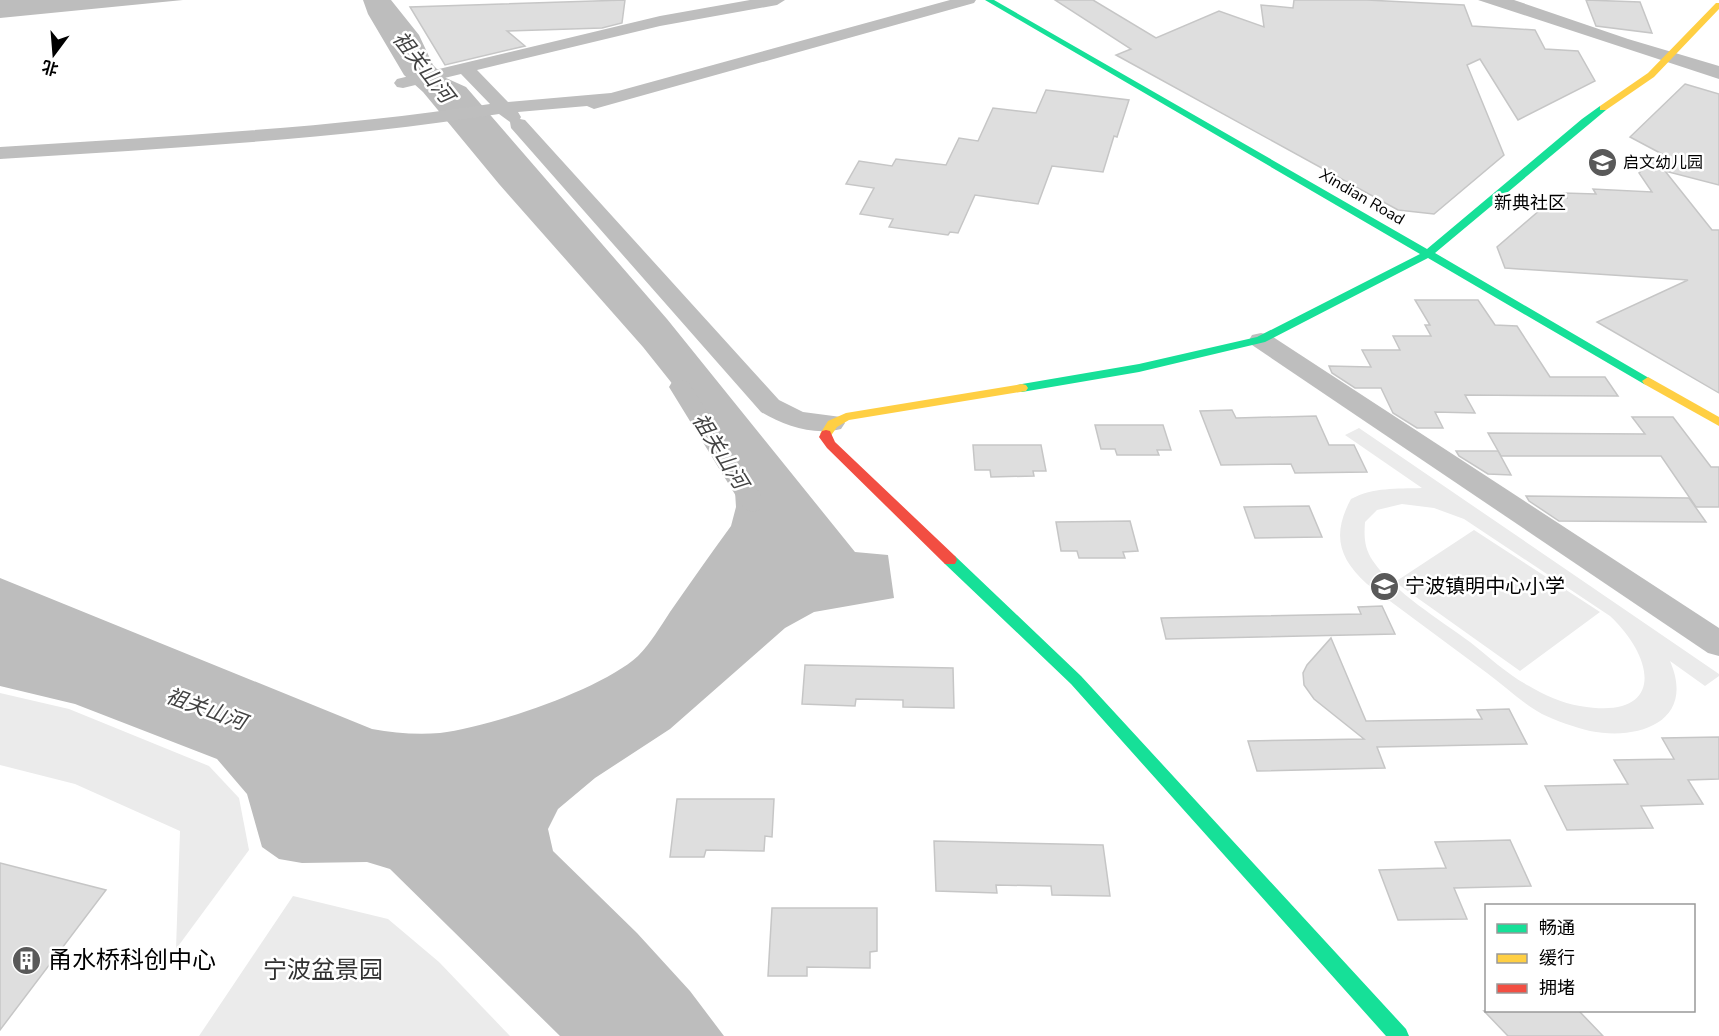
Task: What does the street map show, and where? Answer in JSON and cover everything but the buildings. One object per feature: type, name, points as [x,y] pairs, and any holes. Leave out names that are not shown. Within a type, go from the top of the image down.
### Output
[{"type":"street","points":[[403,83],[660,21],[777,0]]},
{"type":"street","points":[[519,124],[968,0]]},
{"type":"street","name":"Xindian Road","points":[[989,0],[1719,422]]},
{"type":"street","points":[[457,70],[497,109],[519,124],[770,406],[786,417],[804,423],[832,423],[846,417],[1150,366],[1261,340],[1428,254],[1585,122],[1651,75],[1719,5]]},
{"type":"street","points":[[0,153],[287,134],[613,98]]},
{"type":"street","points":[[1261,340],[1719,644]]},
{"type":"street","points":[[832,423],[825,431],[825,437],[831,445],[1076,680],[1399,1036]]},
{"type":"green space","points":[[1359,428],[1719,676],[1705,686],[1670,661],[1676,682],[1676,699],[1669,712],[1658,722],[1644,729],[1627,733],[1590,731],[1547,717],[1535,710],[1367,584],[1350,565],[1344,555],[1340,534],[1341,523],[1351,499],[1377,491],[1422,488],[1345,435]],"holes":[[[1402,504],[1434,508],[1464,519],[1610,616],[1626,633],[1637,651],[1643,668],[1644,684],[1639,696],[1626,705],[1607,708],[1573,705],[1560,701],[1521,682],[1393,584],[1373,561],[1366,547],[1365,522],[1377,510]]]},
{"type":"green space","points":[[1474,530],[1600,612],[1520,671],[1395,582]]},
{"type":"green space","points":[[0,693],[69,709],[209,766],[239,798],[249,850],[176,949],[180,831],[75,784],[0,765]]},
{"type":"green space","name":"宁波盆景园","points":[[293,896],[388,919],[439,962],[510,1036],[199,1036]]},
{"type":"water","points":[[0,0],[183,0],[0,18]]},
{"type":"water","points":[[363,0],[391,0],[419,35],[433,65],[446,78],[466,87],[667,319],[855,552],[888,555],[894,598],[814,612],[785,628],[670,729],[595,778],[558,809],[548,829],[553,851],[637,933],[690,991],[724,1036],[560,1036],[390,869],[367,862],[302,863],[279,859],[262,847],[247,794],[217,759],[75,704],[0,686],[0,578],[372,729],[423,734],[461,729],[544,705],[598,682],[621,669],[638,656],[651,640],[731,526],[736,507],[733,460],[643,347],[499,184],[423,92],[404,75],[368,14]]},
{"type":"water","points":[[1478,0],[1514,0],[1628,39],[1719,66],[1719,79]]},
{"type":"waterway","name":"祖关山河","points":[[680,387],[753,503]]},
{"type":"traffic: fast","points":[[989,0],[1648,381]]},
{"type":"traffic: fast","points":[[1022,388],[1139,368],[1261,340],[1428,254],[1603,108]]},
{"type":"traffic: fast","points":[[950,560],[1076,680],[1399,1036]]},
{"type":"traffic: slow","points":[[1603,108],[1651,75],[1719,5]]},
{"type":"traffic: slow","points":[[1648,381],[1719,422]]},
{"type":"traffic: slow","points":[[826,434],[832,424],[846,417],[1022,388]]},
{"type":"traffic: jam","points":[[826,434],[825,437],[831,445],[950,560]]},
{"type":"place","name":"启文幼儿园","points":[[1602,163]]},
{"type":"place","name":"宁波镇明中心小学","points":[[1384,586]]},
{"type":"place","name":"甬水桥科创中心","points":[[27,960]]},
{"type":"district","name":"新典社区","points":[[1530,203]]}]
